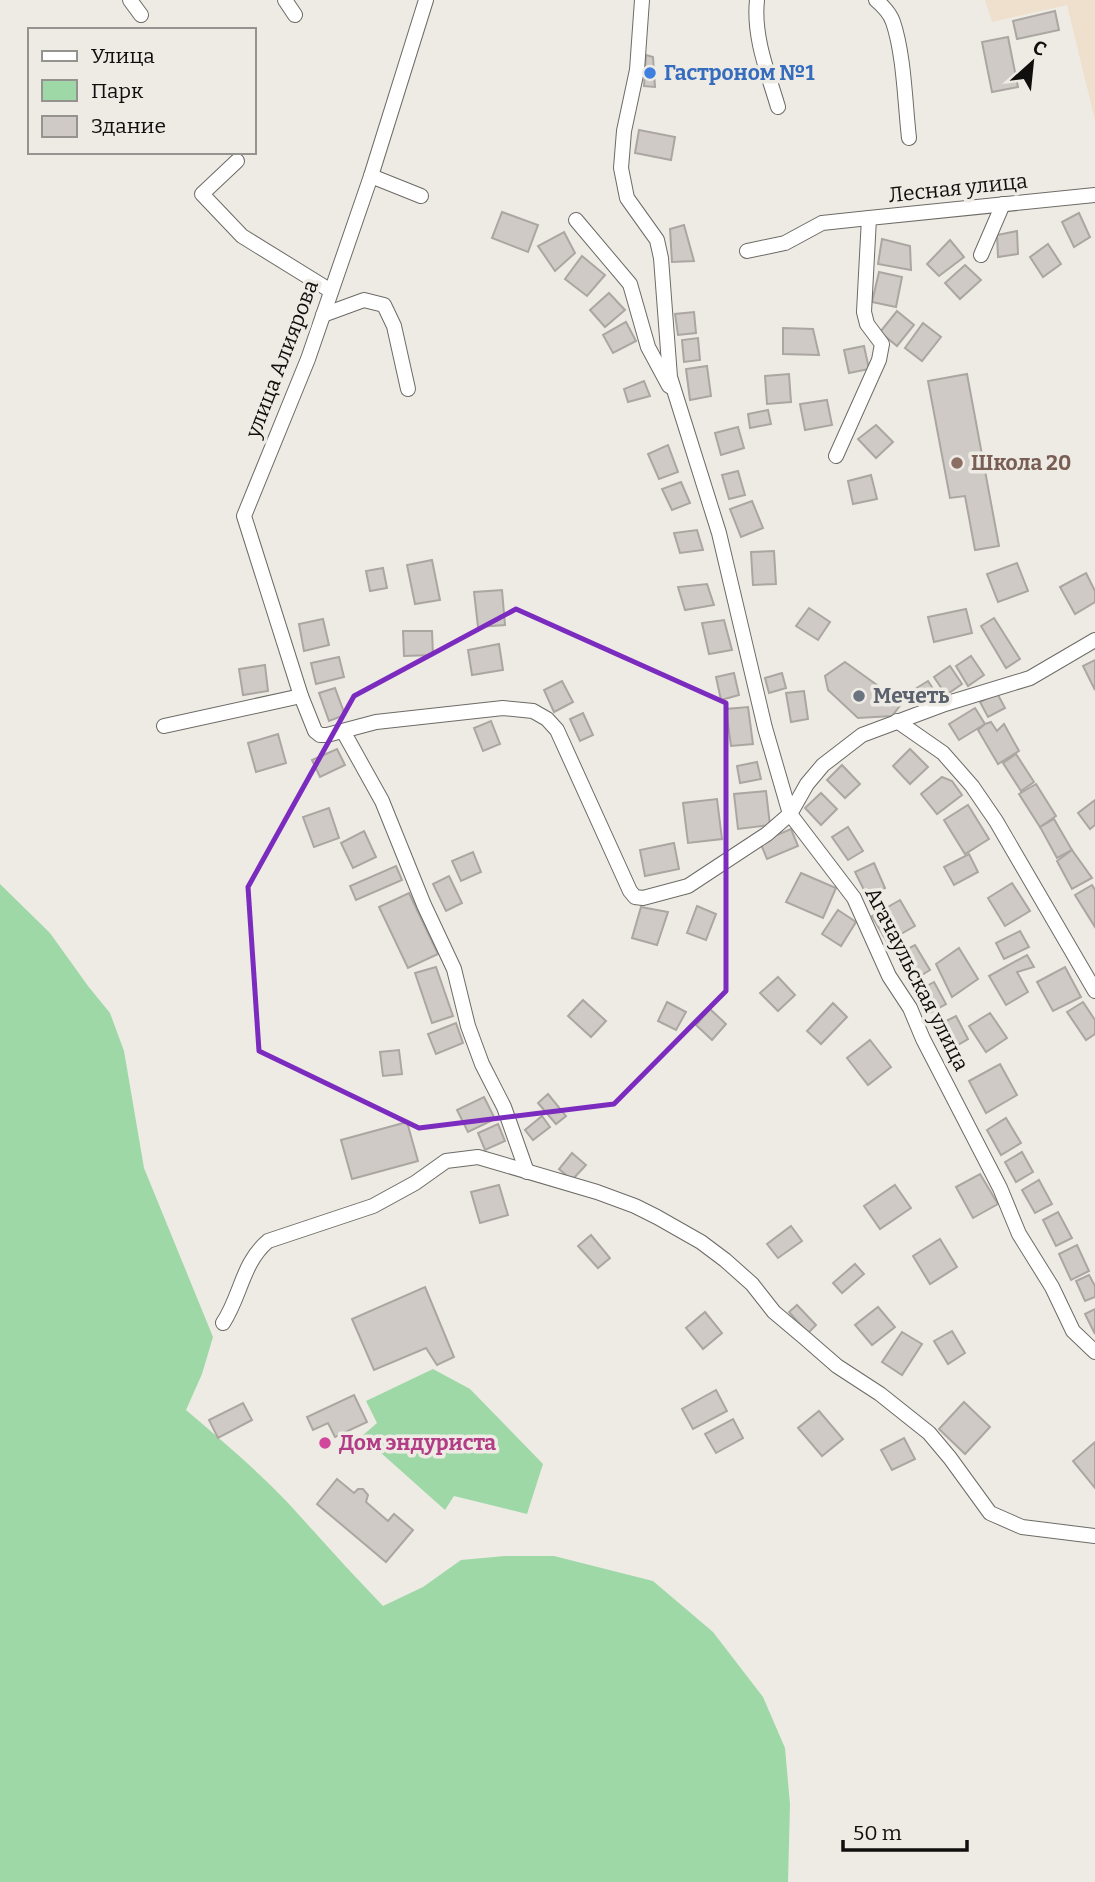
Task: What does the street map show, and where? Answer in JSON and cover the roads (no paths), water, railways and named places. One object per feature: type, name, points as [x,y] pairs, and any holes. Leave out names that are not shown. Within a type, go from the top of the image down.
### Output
[{"type":"street","points":[[130,0],[141,15]]},
{"type":"street","points":[[285,0],[295,15]]},
{"type":"street","name":"улица Алиярова","points":[[343,731],[327,736],[315,731],[301,696],[244,516],[292,401],[323,315],[371,176],[426,0]]},
{"type":"street","name":"Агачаульская улица","points":[[642,0],[637,69],[624,131],[621,169],[627,198],[657,240],[670,377],[719,533],[762,715],[790,814],[854,898],[890,976],[909,1008],[1000,1188],[1018,1234],[1052,1287],[1073,1331],[1095,1352]]},
{"type":"street","points":[[757,0],[761,53],[778,107]]},
{"type":"street","points":[[876,0],[884,6],[893,21],[899,49],[909,138]]},
{"type":"street","points":[[237,161],[202,194],[242,236],[331,291]]},
{"type":"street","points":[[371,176],[421,196]]},
{"type":"street","name":"Лесная улица","points":[[836,456],[880,360],[882,344],[867,324],[864,312],[869,218],[1095,195]]},
{"type":"street","points":[[981,255],[1003,204]]},
{"type":"street","points":[[747,251],[785,243],[822,223],[869,218]]},
{"type":"street","name":"Агачаульская улица","points":[[576,220],[630,284],[648,347],[681,408]]},
{"type":"street","points":[[323,315],[364,300],[384,305],[394,326],[408,389]]},
{"type":"street","points":[[527,1172],[503,1107],[482,1064],[468,1026],[454,969],[424,905],[382,802],[343,731],[376,722],[432,715],[503,708],[533,711],[547,719],[557,730],[630,891],[635,897],[643,898],[688,886],[767,834],[790,814],[807,783],[823,765],[862,735],[945,704],[1030,678],[1095,640]]},
{"type":"street","points":[[164,726],[301,696]]},
{"type":"street","points":[[897,722],[943,752],[972,786],[1003,832],[1095,990]]},
{"type":"street","points":[[223,1323],[233,1308],[247,1264],[268,1241],[373,1206],[415,1183],[446,1161],[478,1157],[635,1206],[701,1242],[752,1284],[774,1312],[837,1366],[880,1394],[929,1433],[990,1513],[1023,1527],[1095,1536]]},
{"type":"place","name":"Гастроном №1","points":[[650,73]]},
{"type":"place","name":"Школа 20","points":[[957,463]]},
{"type":"place","name":"Мечеть","points":[[859,696]]},
{"type":"place","name":"Дом эндуриста","points":[[325,1443]]}]
